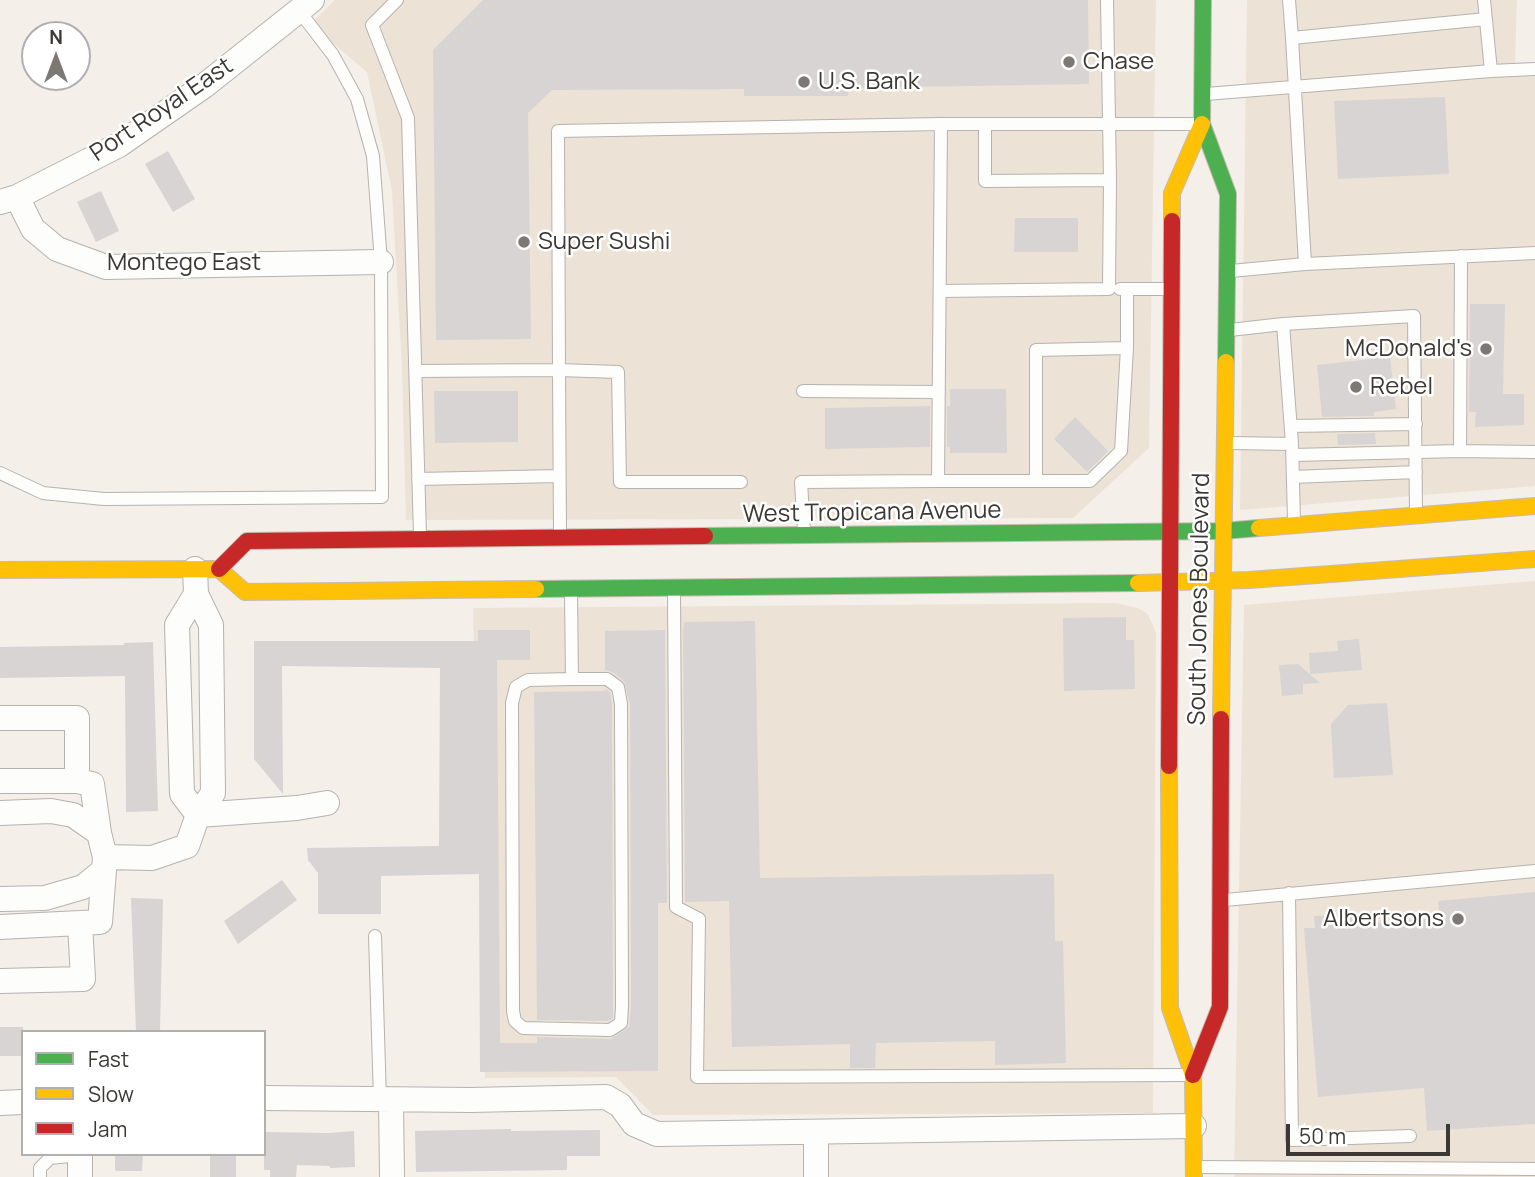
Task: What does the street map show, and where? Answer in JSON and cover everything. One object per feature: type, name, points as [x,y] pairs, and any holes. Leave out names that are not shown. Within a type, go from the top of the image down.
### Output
[{"type":"main road","name":"South Jones Boulevard","points":[[1193,1075],[1220,1007],[1222,901],[1222,581],[1228,194],[1202,124],[1203,0]]},
{"type":"main road","name":"South Jones Boulevard","points":[[1194,1172],[1193,1075],[1170,1008],[1172,192],[1202,124]]},
{"type":"main road","name":"West Tropicana Avenue","points":[[207,569],[247,541],[1223,531],[1535,506]]},
{"type":"main road","points":[[546,557],[560,538]]},
{"type":"main road","points":[[0,570],[207,569],[245,592],[1171,583],[1535,559]]},
{"type":"main road","points":[[353,591],[383,574]]},
{"type":"street","name":"Port Royal East","points":[[8,199],[119,145],[204,86],[306,6]]},
{"type":"street","name":"Montego East","points":[[8,199],[33,229],[57,249],[106,267],[381,262]]},
{"type":"street","points":[[198,815],[182,794],[177,625],[196,594],[207,569]]},
{"type":"street","points":[[0,899],[45,898],[83,887],[104,864],[152,858],[187,846],[198,815],[214,793],[211,625],[196,594]]},
{"type":"street","points":[[0,718],[77,718],[77,780]]},
{"type":"street","points":[[0,781],[77,780],[92,784],[104,864],[100,922],[0,927]]},
{"type":"street","points":[[198,815],[297,808],[327,803]]},
{"type":"street","points":[[0,813],[51,811],[73,815],[99,833]]},
{"type":"street","points":[[0,981],[83,979],[80,923]]},
{"type":"street","points":[[266,1098],[385,1100],[606,1097],[620,1105],[634,1124],[657,1134],[1194,1126]]},
{"type":"street","points":[[385,1100],[392,1177]]},
{"type":"street","points":[[0,1103],[21,1102]]},
{"type":"street","points":[[816,1132],[816,1177]]},
{"type":"street","points":[[80,1156],[80,1177]]},
{"type":"lane","points":[[397,0],[372,25],[408,118],[420,540]]},
{"type":"lane","points":[[1107,0],[1109,289]]},
{"type":"lane","points":[[1289,0],[1305,264]]},
{"type":"lane","points":[[1484,0],[1491,71]]},
{"type":"lane","points":[[0,473],[43,493],[104,499],[382,497],[381,262],[373,156],[357,99],[306,6]]},
{"type":"lane","points":[[1293,38],[1486,19]]},
{"type":"lane","points":[[1202,94],[1535,69]]},
{"type":"lane","points":[[560,538],[558,131],[941,124],[1202,124]]},
{"type":"lane","points":[[938,481],[941,124]]},
{"type":"lane","points":[[985,124],[985,181],[1110,180]]},
{"type":"lane","points":[[1227,271],[1305,264],[1535,253]]},
{"type":"lane","points":[[1460,451],[1461,256]]},
{"type":"lane","points":[[805,536],[801,482],[1090,481],[1121,451],[1127,348],[1127,289]]},
{"type":"lane","points":[[940,291],[1172,289]]},
{"type":"lane","points":[[1226,331],[1283,324],[1414,316],[1416,516]]},
{"type":"lane","points":[[1283,324],[1293,450],[1294,524]]},
{"type":"lane","points":[[1036,480],[1036,350],[1127,348]]},
{"type":"lane","points":[[415,371],[618,372],[620,482],[741,482]]},
{"type":"lane","points":[[803,391],[939,392]]},
{"type":"lane","points":[[1291,426],[1416,424]]},
{"type":"lane","points":[[1224,443],[1293,450],[1535,452]]},
{"type":"lane","points":[[1293,477],[1416,472]]},
{"type":"lane","points":[[418,479],[559,476]]},
{"type":"lane","points":[[674,588],[677,907],[699,919],[697,1077],[1193,1075]]},
{"type":"lane","points":[[570,589],[572,679]]},
{"type":"lane","points":[[572,679],[607,679],[618,687],[621,704],[622,1006],[621,1023],[610,1030],[523,1028],[515,1021],[513,1011],[512,703],[516,687],[528,680],[572,679]]},
{"type":"lane","points":[[1222,901],[1535,871]]},
{"type":"lane","points":[[1289,893],[1292,1140],[1410,1136]]},
{"type":"lane","points":[[375,936],[385,1100]]},
{"type":"lane","points":[[40,1177],[40,1168],[50,1158],[65,1156]]},
{"type":"lane","points":[[1194,1172],[1469,1173],[1535,1169]]},
{"type":"shaded area","points":[[335,0],[1156,0],[1149,448],[1073,518],[406,520],[402,369],[392,191],[367,72],[310,24]]},
{"type":"shaded area","points":[[1247,0],[1517,0],[1515,63],[1535,62],[1535,486],[1240,510]]},
{"type":"shaded area","points":[[1535,581],[1535,1177],[1234,1177],[1244,605]]},
{"type":"shaded area","points":[[1116,603],[1138,608],[1148,614],[1156,633],[1153,1113],[653,1115],[616,1077],[485,1078],[473,608]]},
{"type":"building","points":[[483,0],[1088,0],[1089,84],[849,88],[848,96],[744,96],[744,89],[552,90],[528,113],[531,339],[436,340],[433,50]]},
{"type":"building","points":[[1445,97],[1449,174],[1338,179],[1334,101]]},
{"type":"building","points":[[168,151],[195,199],[173,212],[145,164]]},
{"type":"building","points":[[101,191],[119,231],[96,242],[77,202]]},
{"type":"building","points":[[1015,218],[1078,218],[1078,252],[1014,252]]},
{"type":"building","name":"McDonald's","points":[[1470,304],[1505,304],[1503,394],[1524,394],[1524,425],[1475,427],[1476,412],[1469,412]]},
{"type":"building","name":"Rebel","points":[[1390,357],[1396,409],[1374,412],[1374,416],[1322,417],[1317,365]]},
{"type":"building","points":[[950,389],[1006,389],[1007,453],[950,453],[950,447],[947,447],[947,406],[950,406]]},
{"type":"building","points":[[434,391],[518,391],[518,442],[435,443]]},
{"type":"building","points":[[930,406],[930,447],[825,449],[825,408]]},
{"type":"building","points":[[1075,417],[1108,451],[1087,472],[1054,439]]},
{"type":"building","points":[[1375,433],[1376,444],[1338,445],[1337,434]]},
{"type":"building","points":[[1126,617],[1126,640],[1134,640],[1135,689],[1064,691],[1063,618]]},
{"type":"building","points":[[755,621],[760,878],[1054,874],[1055,941],[1063,941],[1066,1063],[995,1065],[995,1041],[876,1043],[875,1068],[850,1068],[850,1044],[732,1047],[729,901],[685,902],[683,630],[684,622]]},
{"type":"building","points":[[478,630],[530,630],[530,660],[497,660],[500,1043],[537,1043],[537,1037],[611,1039],[629,1027],[630,704],[624,681],[605,670],[605,631],[665,630],[667,903],[658,903],[658,1071],[480,1072],[479,874],[381,876],[381,914],[318,914],[318,873],[308,860],[307,848],[439,846],[440,668],[282,666],[283,794],[254,759],[254,641],[478,641]]},
{"type":"building","points":[[1359,639],[1362,670],[1310,674],[1309,653],[1338,651],[1337,641]]},
{"type":"building","points":[[153,642],[158,811],[126,812],[125,676],[0,678],[0,647]]},
{"type":"building","points":[[1298,664],[1320,683],[1303,684],[1303,694],[1282,696],[1279,665]]},
{"type":"building","points":[[605,689],[610,692],[612,705],[613,1018],[608,1021],[537,1020],[534,692]]},
{"type":"building","points":[[1387,703],[1393,775],[1334,778],[1331,724],[1348,705]]},
{"type":"building","points":[[282,880],[297,900],[238,944],[224,921]]},
{"type":"building","points":[[1535,892],[1535,1124],[1427,1131],[1424,1088],[1318,1097],[1304,928],[1315,928],[1314,916],[1374,912],[1374,923],[1440,918],[1438,901]]},
{"type":"building","points":[[131,898],[163,899],[160,1030],[136,1030]]},
{"type":"building","points":[[0,1027],[23,1027],[21,1056],[0,1056]]},
{"type":"building","points":[[600,1130],[600,1156],[567,1156],[567,1170],[416,1172],[415,1131]]},
{"type":"building","points":[[354,1131],[355,1167],[297,1165],[296,1177],[270,1177],[270,1170],[264,1170],[266,1132]]},
{"type":"building","points":[[115,1156],[143,1156],[142,1171],[115,1171]]},
{"type":"building","points":[[210,1156],[236,1156],[236,1177],[210,1177]]},
{"type":"traffic: fast","points":[[1203,0],[1202,124],[1228,194],[1226,362]]},
{"type":"traffic: fast","points":[[705,536],[1223,531],[1259,528]]},
{"type":"traffic: fast","points":[[536,589],[1138,583]]},
{"type":"traffic: slow","points":[[1172,221],[1172,193],[1202,124]]},
{"type":"traffic: slow","points":[[1221,719],[1226,362]]},
{"type":"traffic: slow","points":[[1259,528],[1535,506]]},
{"type":"traffic: slow","points":[[1138,583],[1249,580],[1535,559]]},
{"type":"traffic: slow","points":[[0,570],[219,569],[245,592],[536,589]]},
{"type":"traffic: slow","points":[[1169,766],[1170,1008],[1193,1075],[1194,1177]]},
{"type":"traffic: jam","points":[[1169,766],[1172,221]]},
{"type":"traffic: jam","points":[[219,569],[247,541],[705,536]]},
{"type":"traffic: jam","points":[[1193,1075],[1220,1007],[1221,719]]},
{"type":"place","name":"Chase","points":[[1069,62]]},
{"type":"place","name":"U.S. Bank","points":[[804,82]]},
{"type":"place","name":"Super Sushi","points":[[524,242]]},
{"type":"place","name":"McDonald's","points":[[1486,349]]},
{"type":"place","name":"Rebel","points":[[1356,387]]},
{"type":"place","name":"Albertsons","points":[[1458,919]]}]
